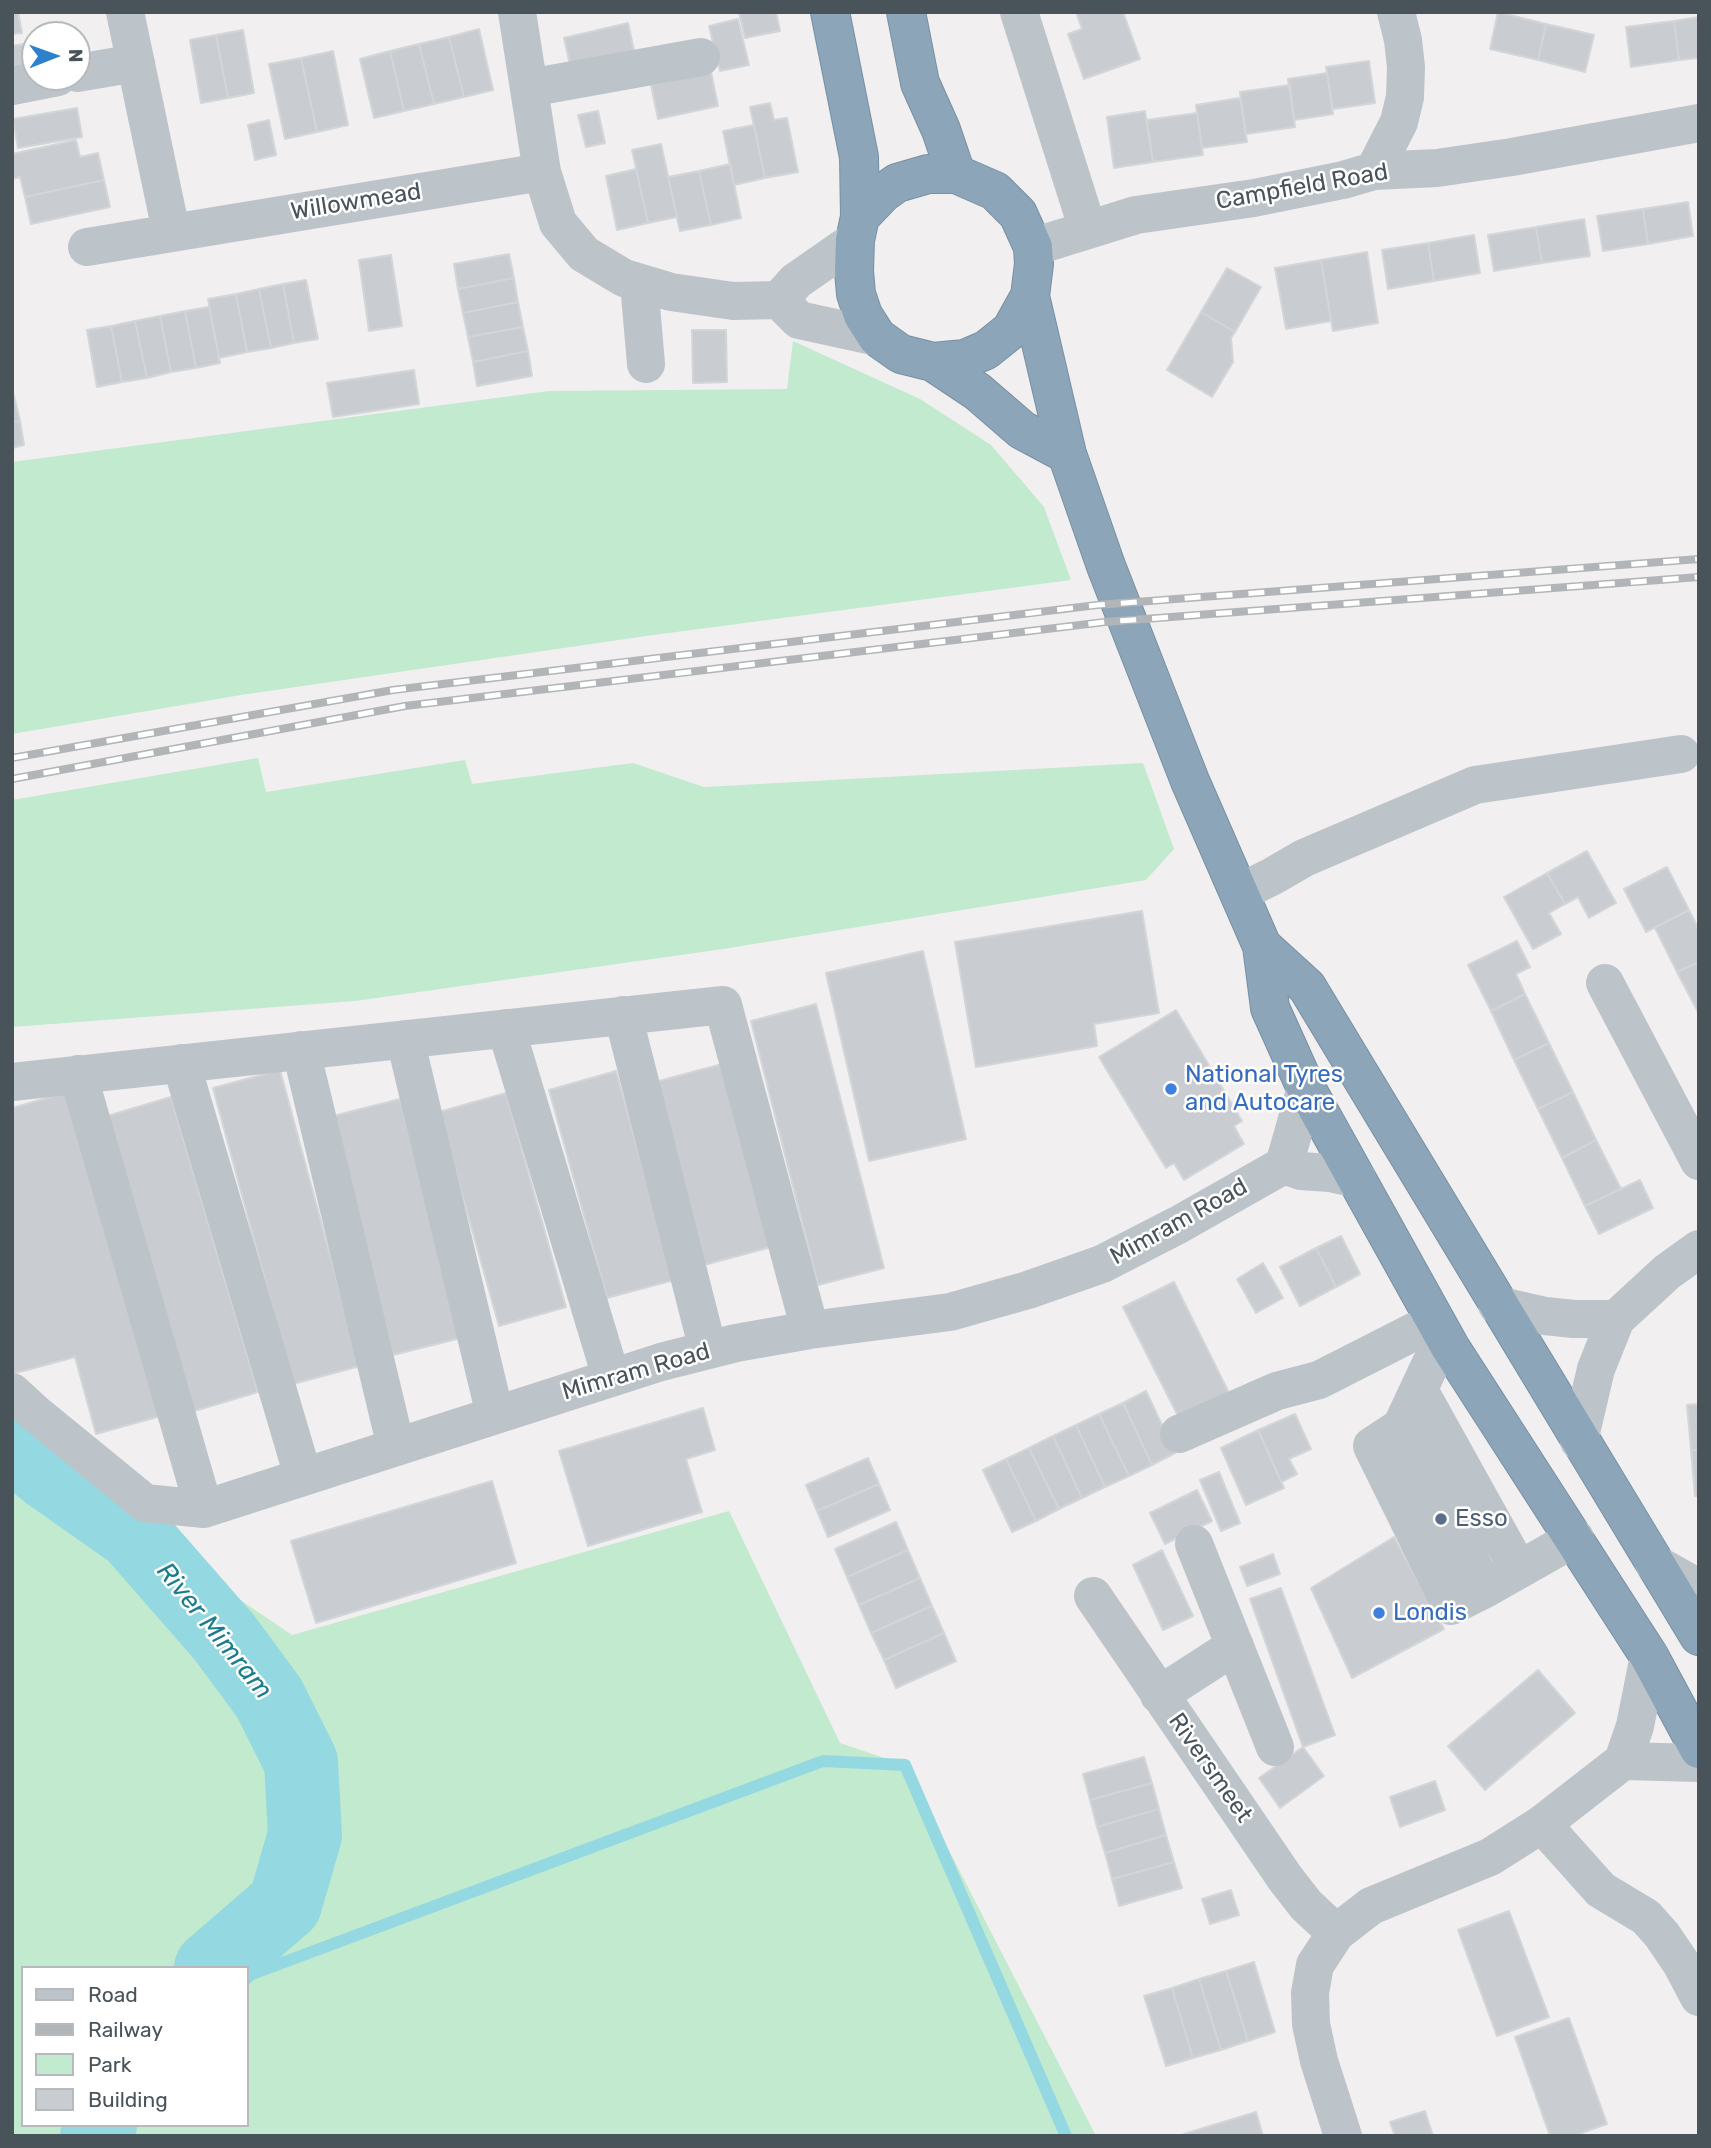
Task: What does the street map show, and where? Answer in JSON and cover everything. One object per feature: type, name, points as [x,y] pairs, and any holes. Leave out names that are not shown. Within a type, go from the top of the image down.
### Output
[{"type":"highway","points":[[830,12],[859,157],[858,229],[854,271],[856,294],[863,315],[877,337],[901,354],[933,362],[965,359],[986,350],[1012,330],[1030,296]]},
{"type":"highway","points":[[906,12],[920,83],[941,130],[956,174]]},
{"type":"highway","points":[[858,229],[883,193],[897,183],[928,174],[956,174],[995,191],[1018,214],[1033,247],[1030,296],[1066,454],[1190,781],[1262,946],[1270,1008],[1306,1088],[1443,1334],[1649,1656],[1699,1749]]},
{"type":"highway","points":[[933,362],[978,392],[1022,430],[1066,454]]},
{"type":"highway","points":[[1262,946],[1307,987],[1699,1636]]},
{"type":"street","points":[[125,12],[171,232]]},
{"type":"street","points":[[517,12],[542,172],[558,223],[584,254],[624,278],[639,283],[671,292],[733,301],[779,300],[799,320],[877,337]]},
{"type":"street","points":[[1019,12],[1088,230]]},
{"type":"street","points":[[1374,171],[1399,122],[1405,97],[1406,67],[1396,12]]},
{"type":"street","points":[[529,88],[701,57]]},
{"type":"street","points":[[91,71],[136,62]]},
{"type":"street","name":"Campfield Road","points":[[1033,247],[1136,215],[1265,195],[1343,180],[1374,171],[1450,166],[1512,157],[1699,123]]},
{"type":"street","name":"Willowmead","points":[[87,247],[542,172]]},
{"type":"street","points":[[779,300],[796,281],[858,229]]},
{"type":"street","points":[[639,283],[646,364]]},
{"type":"street","points":[[1239,893],[1304,858],[1475,785],[1681,754]]},
{"type":"street","points":[[1605,984],[1699,1161]]},
{"type":"street","points":[[12,1082],[723,1005],[810,1330]]},
{"type":"street","points":[[623,1016],[708,1350]]},
{"type":"street","points":[[506,1028],[611,1377]]},
{"type":"street","points":[[405,1039],[495,1415]]},
{"type":"street","points":[[301,1051],[396,1447]]},
{"type":"street","points":[[181,1063],[303,1476]]},
{"type":"street","points":[[78,1074],[204,1509]]},
{"type":"street","points":[[1306,1088],[1284,1164],[1301,1171],[1330,1173],[1357,1179]]},
{"type":"street","name":"Mimram Road","points":[[12,1392],[145,1503],[204,1509],[661,1362],[736,1343],[810,1330],[950,1312],[1028,1290],[1102,1264],[1178,1225],[1284,1164]]},
{"type":"street","points":[[1579,1441],[1596,1369],[1616,1319],[1667,1272],[1699,1248]]},
{"type":"street","points":[[1497,1305],[1545,1316],[1616,1319]]},
{"type":"street","points":[[1443,1334],[1401,1427],[1485,1589],[1575,1538]]},
{"type":"street","points":[[1179,1434],[1277,1391],[1319,1380],[1443,1334]]},
{"type":"street","points":[[1419,1390],[1519,1570]]},
{"type":"street","points":[[1194,1544],[1275,1746]]},
{"type":"street","points":[[1654,1563],[1699,1588]]},
{"type":"street","name":"Riversmeet","points":[[1093,1595],[1285,1878],[1306,1905],[1336,1933]]},
{"type":"street","points":[[1159,1695],[1235,1646]]},
{"type":"street","points":[[1343,2136],[1319,2062],[1311,2024],[1310,1993],[1315,1965],[1336,1933],[1371,1906],[1490,1857],[1542,1824],[1623,1761],[1635,1726],[1649,1656]]},
{"type":"street","points":[[1623,1761],[1699,1763]]},
{"type":"street","points":[[1542,1824],[1601,1890],[1646,1917],[1681,1963],[1699,1997]]},
{"type":"green space","points":[[793,341],[920,399],[991,445],[1044,507],[1071,580],[646,636],[241,695],[12,734],[12,462],[549,391],[787,389]]},
{"type":"green space","points":[[258,758],[266,792],[465,760],[472,784],[633,763],[704,787],[1143,763],[1174,849],[1146,880],[723,949],[355,1001],[12,1027],[12,800]]},
{"type":"green space","points":[[12,1454],[25,1454],[292,1635],[729,1511],[840,1743],[905,1765],[1096,2136],[12,2136]]},
{"type":"building","points":[[12,12],[18,12],[21,33],[12,34]]},
{"type":"building","points":[[739,12],[776,12],[780,31],[745,38]]},
{"type":"building","points":[[1076,12],[1123,12],[1140,59],[1084,79],[1068,34],[1082,29]]},
{"type":"building","points":[[1498,12],[1546,24],[1538,60],[1490,49]]},
{"type":"building","points":[[1699,17],[1699,58],[1679,60],[1674,21]]},
{"type":"building","points":[[738,19],[749,65],[720,71],[709,26]]},
{"type":"building","points":[[1674,21],[1679,60],[1631,67],[1626,27]]},
{"type":"building","points":[[628,23],[635,55],[571,69],[564,38]]},
{"type":"building","points":[[1546,24],[1594,35],[1585,72],[1538,60]]},
{"type":"building","points":[[479,29],[493,90],[464,97],[449,37]]},
{"type":"building","points":[[243,30],[254,93],[228,98],[216,35]]},
{"type":"building","points":[[216,35],[228,98],[201,103],[190,40]]},
{"type":"building","points":[[449,37],[464,97],[434,104],[419,44]]},
{"type":"building","points":[[21,44],[21,77],[12,79],[12,46]]},
{"type":"building","points":[[419,44],[434,104],[404,111],[390,51]]},
{"type":"building","points":[[333,51],[348,125],[317,132],[301,58]]},
{"type":"building","points":[[390,51],[404,111],[374,118],[360,59]]},
{"type":"building","points":[[301,58],[317,132],[285,139],[269,64]]},
{"type":"building","points":[[1369,61],[1375,103],[1333,109],[1326,67]]},
{"type":"building","points":[[711,72],[718,106],[658,119],[651,85]]},
{"type":"building","points":[[1327,73],[1333,114],[1294,120],[1288,79]]},
{"type":"building","points":[[1290,85],[1295,127],[1246,134],[1240,92]]},
{"type":"building","points":[[1240,98],[1247,142],[1202,148],[1196,105]]},
{"type":"building","points":[[770,103],[774,120],[787,118],[798,172],[765,178],[750,107]]},
{"type":"building","points":[[77,108],[82,137],[18,148],[13,119]]},
{"type":"building","points":[[598,111],[605,143],[586,147],[578,115]]},
{"type":"building","points":[[1145,111],[1153,162],[1114,168],[1107,117]]},
{"type":"building","points":[[1197,113],[1203,155],[1153,162],[1147,120]]},
{"type":"building","points":[[269,120],[276,155],[255,160],[248,125]]},
{"type":"building","points":[[754,125],[765,178],[734,185],[723,131]]},
{"type":"building","points":[[76,140],[80,157],[98,153],[104,180],[25,197],[20,177],[12,179],[12,154]]},
{"type":"building","points":[[661,144],[677,217],[648,223],[632,150]]},
{"type":"building","points":[[730,164],[741,218],[711,225],[699,171]]},
{"type":"building","points":[[636,169],[648,223],[617,230],[606,176]]},
{"type":"building","points":[[699,171],[711,225],[680,231],[668,177]]},
{"type":"building","points":[[104,180],[110,207],[31,224],[25,197]]},
{"type":"building","points":[[1688,202],[1693,236],[1648,244],[1643,209]]},
{"type":"building","points":[[1643,209],[1648,244],[1603,251],[1597,216]]},
{"type":"building","points":[[1584,219],[1590,256],[1542,263],[1536,227]]},
{"type":"building","points":[[1536,227],[1542,263],[1494,271],[1488,235]]},
{"type":"building","points":[[1474,235],[1480,273],[1434,281],[1428,243]]},
{"type":"building","points":[[1428,243],[1434,281],[1388,289],[1382,250]]},
{"type":"building","points":[[1367,252],[1378,323],[1333,331],[1321,260]]},
{"type":"building","points":[[509,254],[514,278],[458,289],[454,264]]},
{"type":"building","points":[[391,255],[402,326],[369,331],[359,260]]},
{"type":"building","points":[[1321,260],[1331,321],[1286,329],[1275,268]]},
{"type":"building","points":[[1227,268],[1261,287],[1235,332],[1201,312]]},
{"type":"building","points":[[514,278],[518,302],[463,313],[458,289]]},
{"type":"building","points":[[306,280],[318,339],[294,343],[283,284]]},
{"type":"building","points":[[283,284],[294,343],[271,348],[259,289]]},
{"type":"building","points":[[259,289],[271,348],[247,352],[236,294]]},
{"type":"building","points":[[236,294],[247,352],[219,358],[208,299]]},
{"type":"building","points":[[518,302],[523,327],[468,337],[463,313]]},
{"type":"building","points":[[209,307],[220,363],[196,368],[185,311]]},
{"type":"building","points":[[185,311],[196,368],[171,372],[160,316]]},
{"type":"building","points":[[1201,312],[1235,332],[1231,338],[1233,362],[1212,397],[1167,370]]},
{"type":"building","points":[[160,316],[171,372],[147,378],[135,321]]},
{"type":"building","points":[[135,321],[147,378],[122,382],[111,326]]},
{"type":"building","points":[[111,326],[122,382],[97,387],[87,330]]},
{"type":"building","points":[[523,327],[528,351],[473,362],[468,337]]},
{"type":"building","points":[[692,330],[726,330],[727,382],[693,383]]},
{"type":"building","points":[[528,351],[532,376],[477,386],[473,362]]},
{"type":"building","points":[[414,370],[419,404],[333,417],[327,383]]},
{"type":"building","points":[[14,396],[20,421],[12,422],[12,397]]},
{"type":"building","points":[[20,421],[24,445],[12,448],[12,422]]},
{"type":"building","points":[[1587,851],[1616,903],[1589,918],[1578,897],[1565,904],[1547,873]]},
{"type":"building","points":[[1667,867],[1689,910],[1646,932],[1624,889]]},
{"type":"building","points":[[1547,873],[1565,904],[1549,913],[1561,934],[1533,949],[1504,897]]},
{"type":"building","points":[[1689,910],[1699,930],[1699,962],[1677,972],[1655,928]]},
{"type":"building","points":[[1142,911],[1159,1013],[1094,1024],[1097,1046],[976,1067],[955,942]]},
{"type":"building","points":[[1517,941],[1530,967],[1516,974],[1525,994],[1491,1011],[1468,965]]},
{"type":"building","points":[[923,951],[966,1139],[869,1161],[826,973]]},
{"type":"building","points":[[1699,962],[1699,1014],[1677,972]]},
{"type":"building","points":[[1525,994],[1549,1043],[1514,1060],[1491,1011]]},
{"type":"building","points":[[816,1004],[884,1268],[818,1285],[751,1021]]},
{"type":"building","name":"National Tyres and Autocare","points":[[1176,1010],[1242,1121],[1234,1126],[1244,1144],[1184,1180],[1174,1163],[1166,1168],[1099,1057]]},
{"type":"building","points":[[1549,1043],[1573,1092],[1538,1109],[1514,1060]]},
{"type":"building","points":[[726,1063],[775,1246],[704,1265],[655,1082]]},
{"type":"building","points":[[280,1070],[360,1366],[293,1384],[213,1088]]},
{"type":"building","points":[[616,1071],[674,1280],[607,1298],[549,1090]]},
{"type":"building","points":[[78,1089],[168,1414],[96,1434],[75,1357],[12,1374],[12,1108]]},
{"type":"building","points":[[1573,1092],[1596,1140],[1562,1158],[1538,1109]]},
{"type":"building","points":[[506,1093],[566,1307],[499,1326],[439,1112]]},
{"type":"building","points":[[171,1097],[258,1392],[191,1412],[104,1117]]},
{"type":"building","points":[[400,1099],[461,1338],[393,1355],[333,1116]]},
{"type":"building","points":[[1596,1140],[1621,1189],[1585,1206],[1562,1158]]},
{"type":"building","points":[[1640,1180],[1653,1208],[1599,1234],[1585,1206]]},
{"type":"building","points":[[1341,1236],[1360,1274],[1336,1287],[1316,1248]]},
{"type":"building","points":[[1316,1248],[1336,1287],[1300,1306],[1280,1267]]},
{"type":"building","points":[[1263,1263],[1283,1298],[1256,1313],[1237,1279]]},
{"type":"building","points":[[1174,1282],[1229,1393],[1179,1418],[1123,1307]]},
{"type":"building","points":[[1146,1391],[1175,1453],[1152,1465],[1123,1403]]},
{"type":"building","points":[[1123,1403],[1152,1465],[1129,1476],[1099,1414]]},
{"type":"building","points":[[1699,1404],[1699,1450],[1691,1450],[1687,1405]]},
{"type":"building","points":[[703,1408],[715,1450],[686,1459],[702,1512],[588,1546],[559,1451]]},
{"type":"building","points":[[1099,1414],[1129,1476],[1105,1487],[1076,1425]]},
{"type":"building","points":[[1295,1414],[1311,1449],[1289,1459],[1297,1474],[1281,1482],[1258,1430]]},
{"type":"building","points":[[1076,1425],[1105,1487],[1082,1498],[1053,1436]]},
{"type":"building","points":[[1258,1430],[1284,1488],[1246,1505],[1221,1448]]},
{"type":"building","points":[[1053,1436],[1082,1498],[1059,1509],[1029,1448]]},
{"type":"building","points":[[1029,1448],[1059,1509],[1036,1521],[1006,1459]]},
{"type":"building","points":[[1691,1450],[1699,1450],[1699,1496],[1695,1496]]},
{"type":"building","points":[[868,1458],[879,1484],[817,1511],[806,1485]]},
{"type":"building","points":[[1006,1459],[1036,1521],[1012,1532],[983,1470]]},
{"type":"building","points":[[1219,1472],[1240,1523],[1221,1531],[1200,1480]]},
{"type":"building","points":[[492,1481],[516,1563],[316,1623],[291,1541]]},
{"type":"building","points":[[879,1484],[890,1510],[828,1537],[817,1511]]},
{"type":"building","points":[[1197,1490],[1212,1521],[1165,1544],[1150,1513]]},
{"type":"building","points":[[896,1522],[908,1550],[847,1577],[835,1549]]},
{"type":"building","name":"Londis","points":[[1394,1537],[1444,1629],[1352,1678],[1311,1588]]},
{"type":"building","points":[[908,1550],[920,1578],[859,1605],[847,1577]]},
{"type":"building","points":[[1162,1550],[1193,1616],[1163,1630],[1133,1565]]},
{"type":"building","points":[[1273,1554],[1280,1574],[1247,1586],[1240,1567]]},
{"type":"building","points":[[920,1578],[932,1606],[871,1633],[859,1605]]},
{"type":"building","points":[[1281,1588],[1335,1735],[1303,1747],[1250,1599]]},
{"type":"building","points":[[932,1606],[944,1633],[884,1660],[871,1633]]},
{"type":"building","points":[[944,1633],[956,1661],[896,1688],[884,1660]]},
{"type":"building","points":[[1538,1670],[1575,1713],[1485,1790],[1448,1746]]},
{"type":"building","points":[[1303,1747],[1324,1776],[1280,1808],[1259,1778]]},
{"type":"building","points":[[1144,1757],[1152,1783],[1090,1800],[1083,1774]]},
{"type":"building","points":[[1435,1781],[1445,1810],[1400,1827],[1390,1797]]},
{"type":"building","points":[[1152,1783],[1159,1809],[1097,1827],[1090,1800]]},
{"type":"building","points":[[1159,1809],[1166,1835],[1105,1853],[1097,1827]]},
{"type":"building","points":[[1166,1835],[1174,1862],[1112,1879],[1105,1853]]},
{"type":"building","points":[[1174,1862],[1182,1888],[1119,1906],[1112,1879]]},
{"type":"building","points":[[1231,1890],[1239,1915],[1210,1924],[1202,1899]]},
{"type":"building","points":[[1509,1911],[1549,2017],[1497,2036],[1458,1930]]},
{"type":"building","points":[[1254,1962],[1275,2032],[1248,2041],[1226,1971]]},
{"type":"building","points":[[1226,1971],[1248,2041],[1221,2050],[1199,1979]]},
{"type":"building","points":[[1199,1979],[1221,2050],[1193,2058],[1172,1988]]},
{"type":"building","points":[[1172,1988],[1193,2058],[1166,2066],[1144,1996]]},
{"type":"building","points":[[1569,2018],[1607,2124],[1573,2136],[1550,2136],[1515,2037]]},
{"type":"building","points":[[1425,2111],[1433,2136],[1395,2136],[1390,2122]]},
{"type":"building","points":[[1256,2112],[1263,2136],[1184,2134]]},
{"type":"waterway","name":"River Mimram","points":[[12,1450],[25,1454],[133,1533],[224,1637],[269,1698],[301,1762],[305,1835],[285,1904],[213,1966]]},
{"type":"waterway","points":[[248,1976],[823,1761],[905,1765],[1066,2136]]},
{"type":"waterway","name":"River Mimram","points":[[97,2136],[99,2127]]},
{"type":"railway","points":[[12,758],[393,690],[1097,605],[1699,559]]},
{"type":"railway","points":[[12,779],[405,706],[1105,622],[1699,577]]},
{"type":"place","name":"National Tyres and Autocare","points":[[1171,1089]]},
{"type":"place","name":"Esso","points":[[1441,1519]]},
{"type":"place","name":"Londis","points":[[1379,1613]]}]
